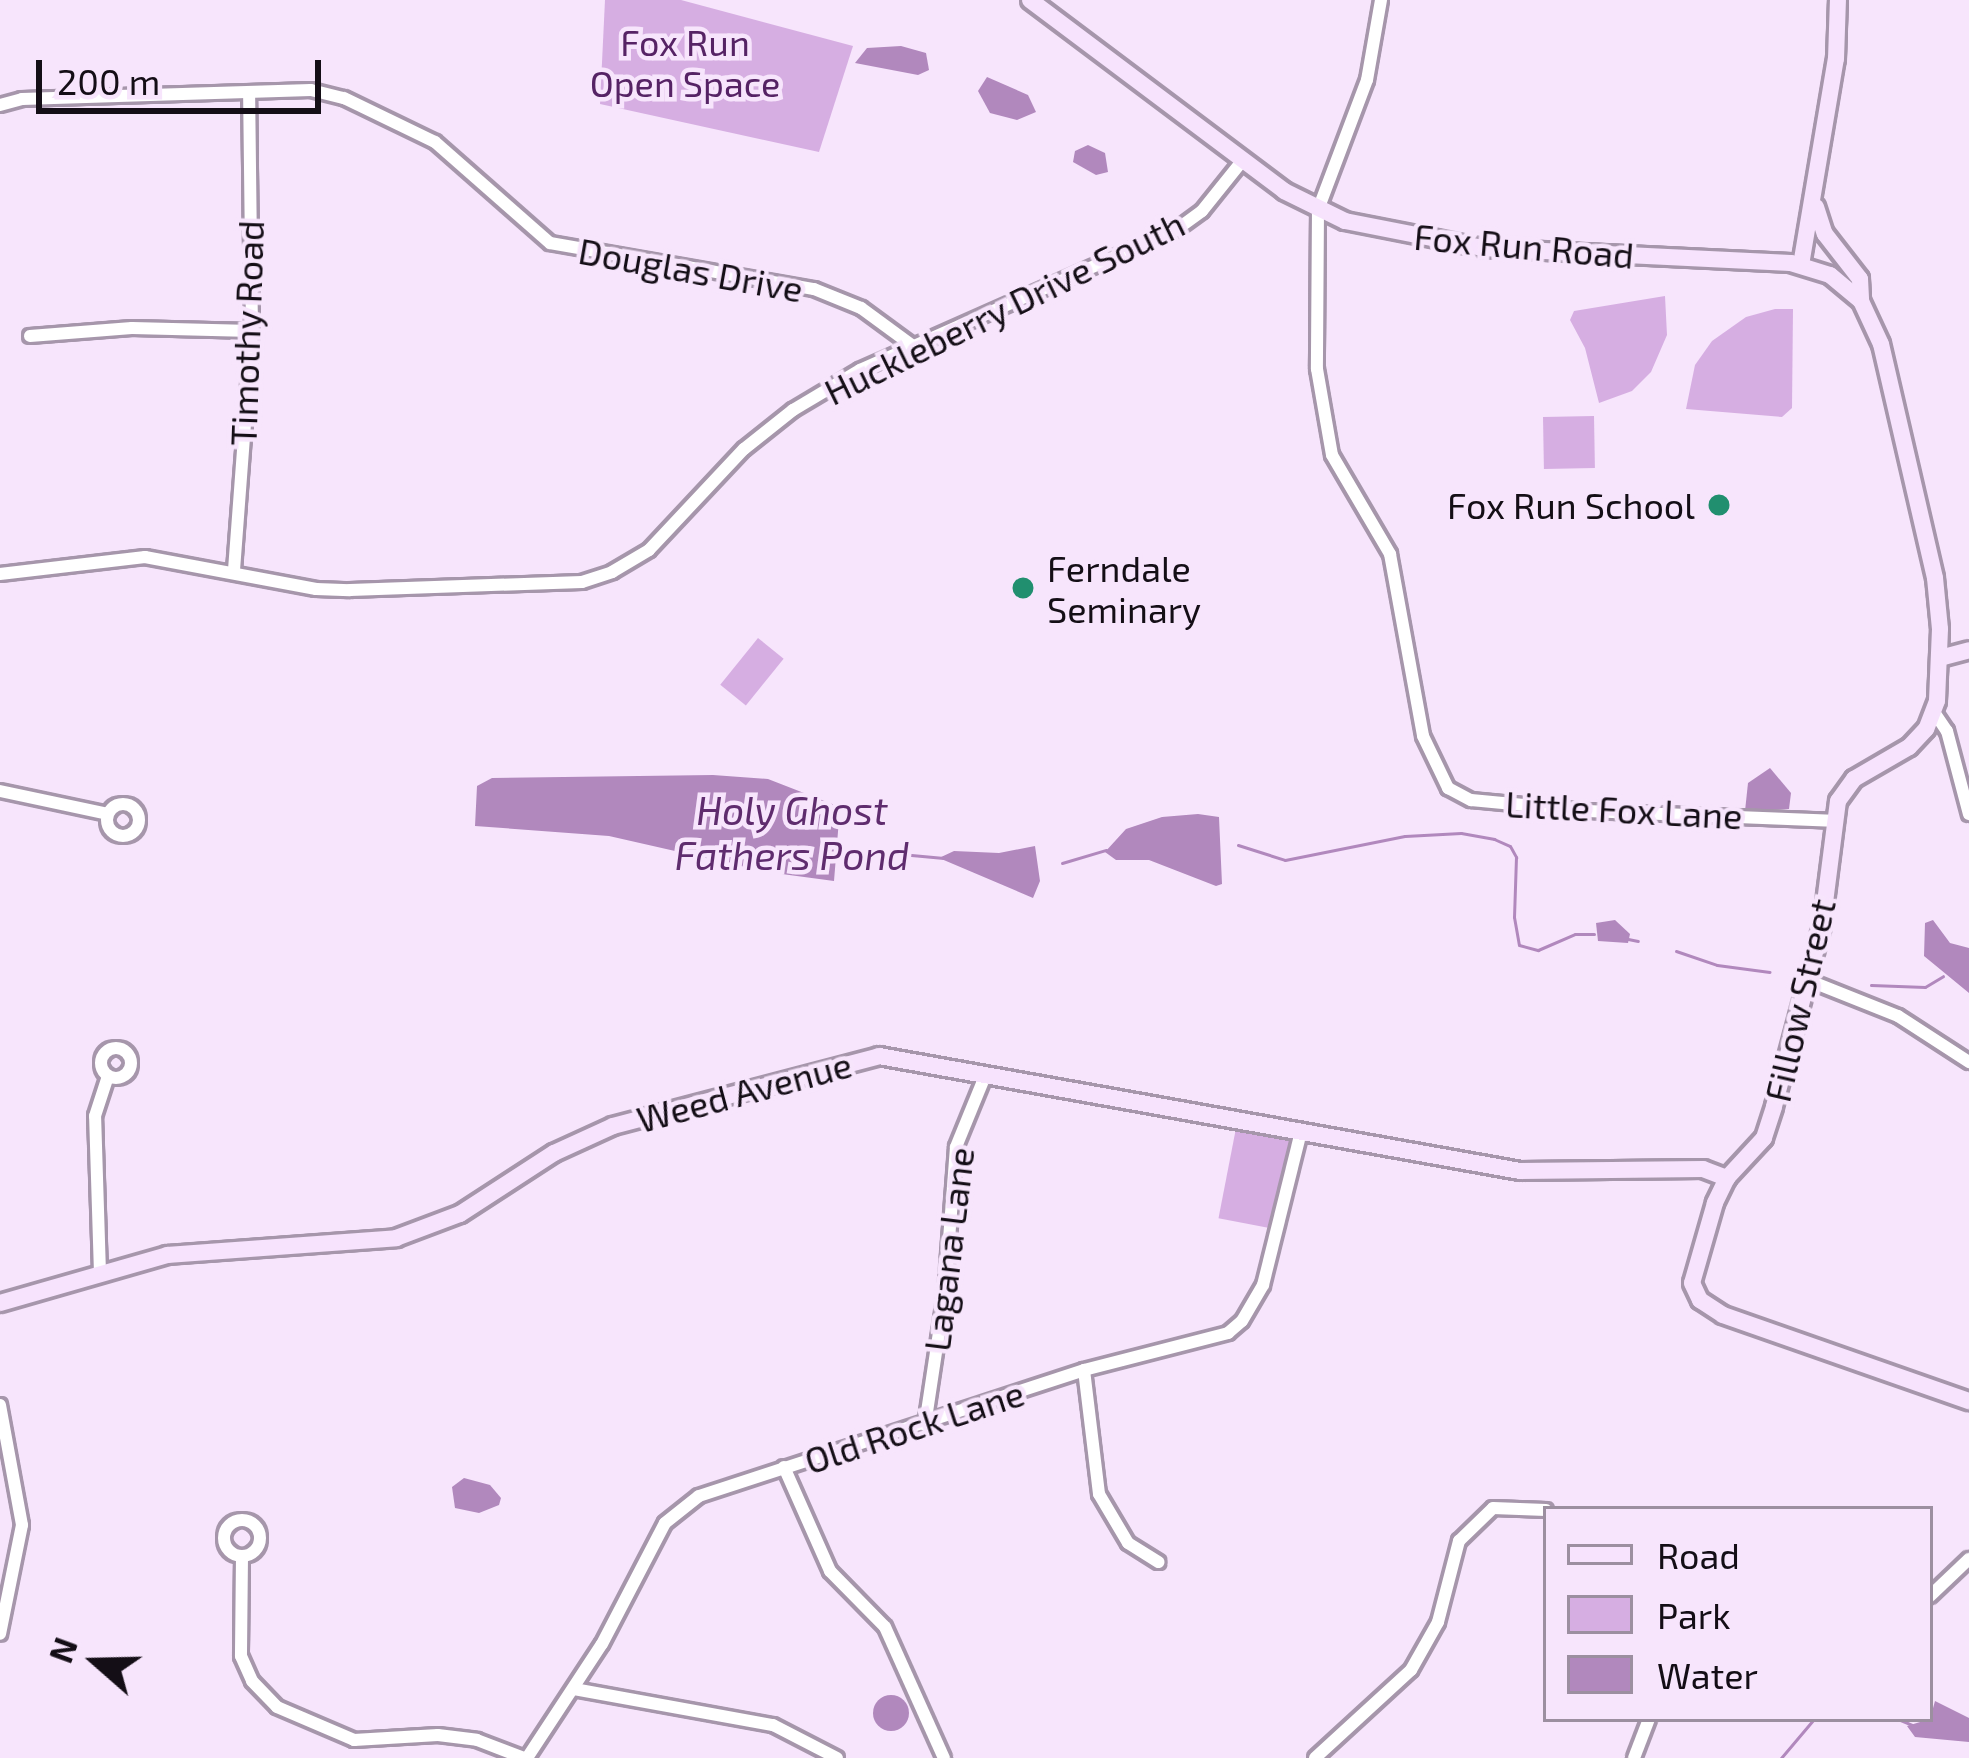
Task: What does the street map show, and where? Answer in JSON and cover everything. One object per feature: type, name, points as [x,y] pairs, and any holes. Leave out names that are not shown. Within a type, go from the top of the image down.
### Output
[{"type":"street","name":"Fox Run Road","points":[[1030,0],[1243,160],[1318,210],[1357,224],[1483,248],[1801,265]]},
{"type":"street","points":[[1318,210],[1367,80],[1381,0]]},
{"type":"street","points":[[1838,0],[1836,59],[1801,265],[1830,275],[1861,301]]},
{"type":"street","name":"Douglas Drive","points":[[0,105],[22,99],[311,90],[385,116],[435,142],[550,243],[814,290],[861,308],[914,346]]},
{"type":"street","name":"Timothy Road","points":[[234,570],[252,331],[249,95]]},
{"type":"street","name":"Huckleberry Drive South","points":[[0,574],[145,557],[234,570],[316,590],[350,590],[581,582],[612,572],[649,550],[744,448],[794,410],[914,346],[1175,230],[1202,211],[1243,160]]},
{"type":"street","points":[[1814,200],[1825,234],[1860,279],[1861,301],[1881,344],[1935,578],[1940,658],[1934,712],[1947,731],[1969,814]]},
{"type":"street","name":"Little Fox Lane","points":[[1318,210],[1317,369],[1325,430],[1331,455],[1390,554],[1424,736],[1448,788],[1471,800],[1586,811],[1832,821]]},
{"type":"street","points":[[1830,275],[1838,251]]},
{"type":"street","points":[[30,336],[132,328],[252,331]]},
{"type":"street","points":[[1940,658],[1969,650]]},
{"type":"street","name":"Fillow Street","points":[[1934,712],[1909,747],[1853,780],[1832,821],[1822,926],[1764,1138],[1727,1178],[1693,1272],[1695,1294],[1703,1304],[1748,1325],[1969,1401]]},
{"type":"street","points":[[0,790],[107,814]]},
{"type":"street","points":[[1805,979],[1898,1016],[1969,1063]]},
{"type":"street","name":"Weed Avenue","points":[[0,1303],[190,1252],[326,1246],[422,1231],[489,1198],[554,1153],[613,1126],[858,1059],[897,1056],[1300,1135],[1540,1173],[1703,1169],[1727,1178]]},
{"type":"street","points":[[100,1273],[95,1116],[109,1076]]},
{"type":"street","name":"Lagana Lane","points":[[925,1425],[945,1293],[956,1147],[985,1076]]},
{"type":"street","name":"Old Rock Lane","points":[[525,1758],[574,1689],[674,1512],[699,1496],[1084,1370],[1205,1342],[1242,1321],[1263,1286],[1300,1135]]},
{"type":"street","points":[[1084,1370],[1099,1494],[1127,1543],[1159,1562]]},
{"type":"street","points":[[0,1405],[22,1525],[0,1634]]},
{"type":"street","points":[[784,1467],[830,1571],[885,1628],[944,1758]]},
{"type":"street","points":[[1315,1758],[1411,1670],[1438,1622],[1459,1541],[1493,1508],[1543,1510]]},
{"type":"street","points":[[242,1556],[242,1656],[252,1681],[277,1708],[354,1740],[438,1735],[477,1741],[525,1758]]},
{"type":"street","points":[[1933,1593],[1969,1559]]},
{"type":"street","points":[[574,1689],[773,1725],[836,1758]]},
{"type":"street","points":[[1634,1758],[1647,1722]]},
{"type":"green space","name":"Fox Run Open Space","points":[[605,0],[681,0],[853,46],[819,152],[600,104]]},
{"type":"green space","points":[[1665,296],[1667,335],[1651,372],[1632,391],[1599,403],[1585,348],[1570,320],[1574,311]]},
{"type":"green space","points":[[1793,309],[1792,408],[1782,417],[1686,409],[1695,365],[1712,341],[1746,317]]},
{"type":"green space","points":[[1594,416],[1595,468],[1544,469],[1543,417]]},
{"type":"green space","points":[[758,638],[784,659],[746,705],[720,685]]},
{"type":"green space","points":[[1237,1123],[1295,1134],[1276,1229],[1218,1218]]},
{"type":"water","points":[[901,46],[926,53],[929,70],[918,75],[855,63],[867,48]]},
{"type":"water","points":[[987,77],[1028,95],[1036,112],[1017,120],[990,113],[978,91]]},
{"type":"water","points":[[1088,145],[1105,153],[1108,172],[1096,175],[1073,162],[1075,151]]},
{"type":"water","points":[[1770,768],[1791,793],[1789,809],[1745,811],[1748,783]]},
{"type":"water","name":"Holy Ghost Fathers Pond","points":[[713,775],[768,779],[840,807],[834,881],[767,872],[609,836],[475,826],[477,786],[492,778]]},
{"type":"water","points":[[1162,817],[1219,817],[1222,884],[1216,886],[1149,860],[1116,860],[1105,852],[1126,829]]},
{"type":"water","points":[[1035,846],[1040,881],[1033,898],[939,858],[954,851],[999,853]]},
{"type":"water","points":[[1615,920],[1630,934],[1628,943],[1598,941],[1596,923]]},
{"type":"water","points":[[1933,920],[1950,943],[1969,948],[1969,993],[1924,956],[1925,923]]},
{"type":"water","points":[[464,1478],[490,1485],[501,1498],[499,1505],[479,1513],[455,1508],[452,1487]]},
{"type":"water","points":[[891,1695],[904,1700],[909,1713],[904,1726],[891,1731],[878,1726],[873,1713],[878,1700]]},
{"type":"water","points":[[1935,1701],[1969,1718],[1969,1742],[1915,1737],[1907,1726],[1933,1722]]},
{"type":"waterway","points":[[1238,845],[1285,860],[1405,836],[1461,833],[1494,839],[1510,846],[1516,857],[1514,917],[1519,945],[1538,950],[1575,934],[1594,934]]},
{"type":"waterway","points":[[1062,863],[1106,850]]},
{"type":"waterway","points":[[868,851],[944,858]]},
{"type":"waterway","points":[[1628,939],[1638,941]]},
{"type":"waterway","points":[[1676,951],[1717,965],[1770,972]]},
{"type":"waterway","points":[[1871,985],[1925,987],[1943,976]]},
{"type":"waterway","points":[[1781,1758],[1811,1722]]},
{"type":"waterway","points":[[1905,1722],[1912,1725]]},
{"type":"place","name":"Fox Run School","points":[[1719,505]]},
{"type":"place","name":"Ferndale Seminary","points":[[1023,588]]}]
